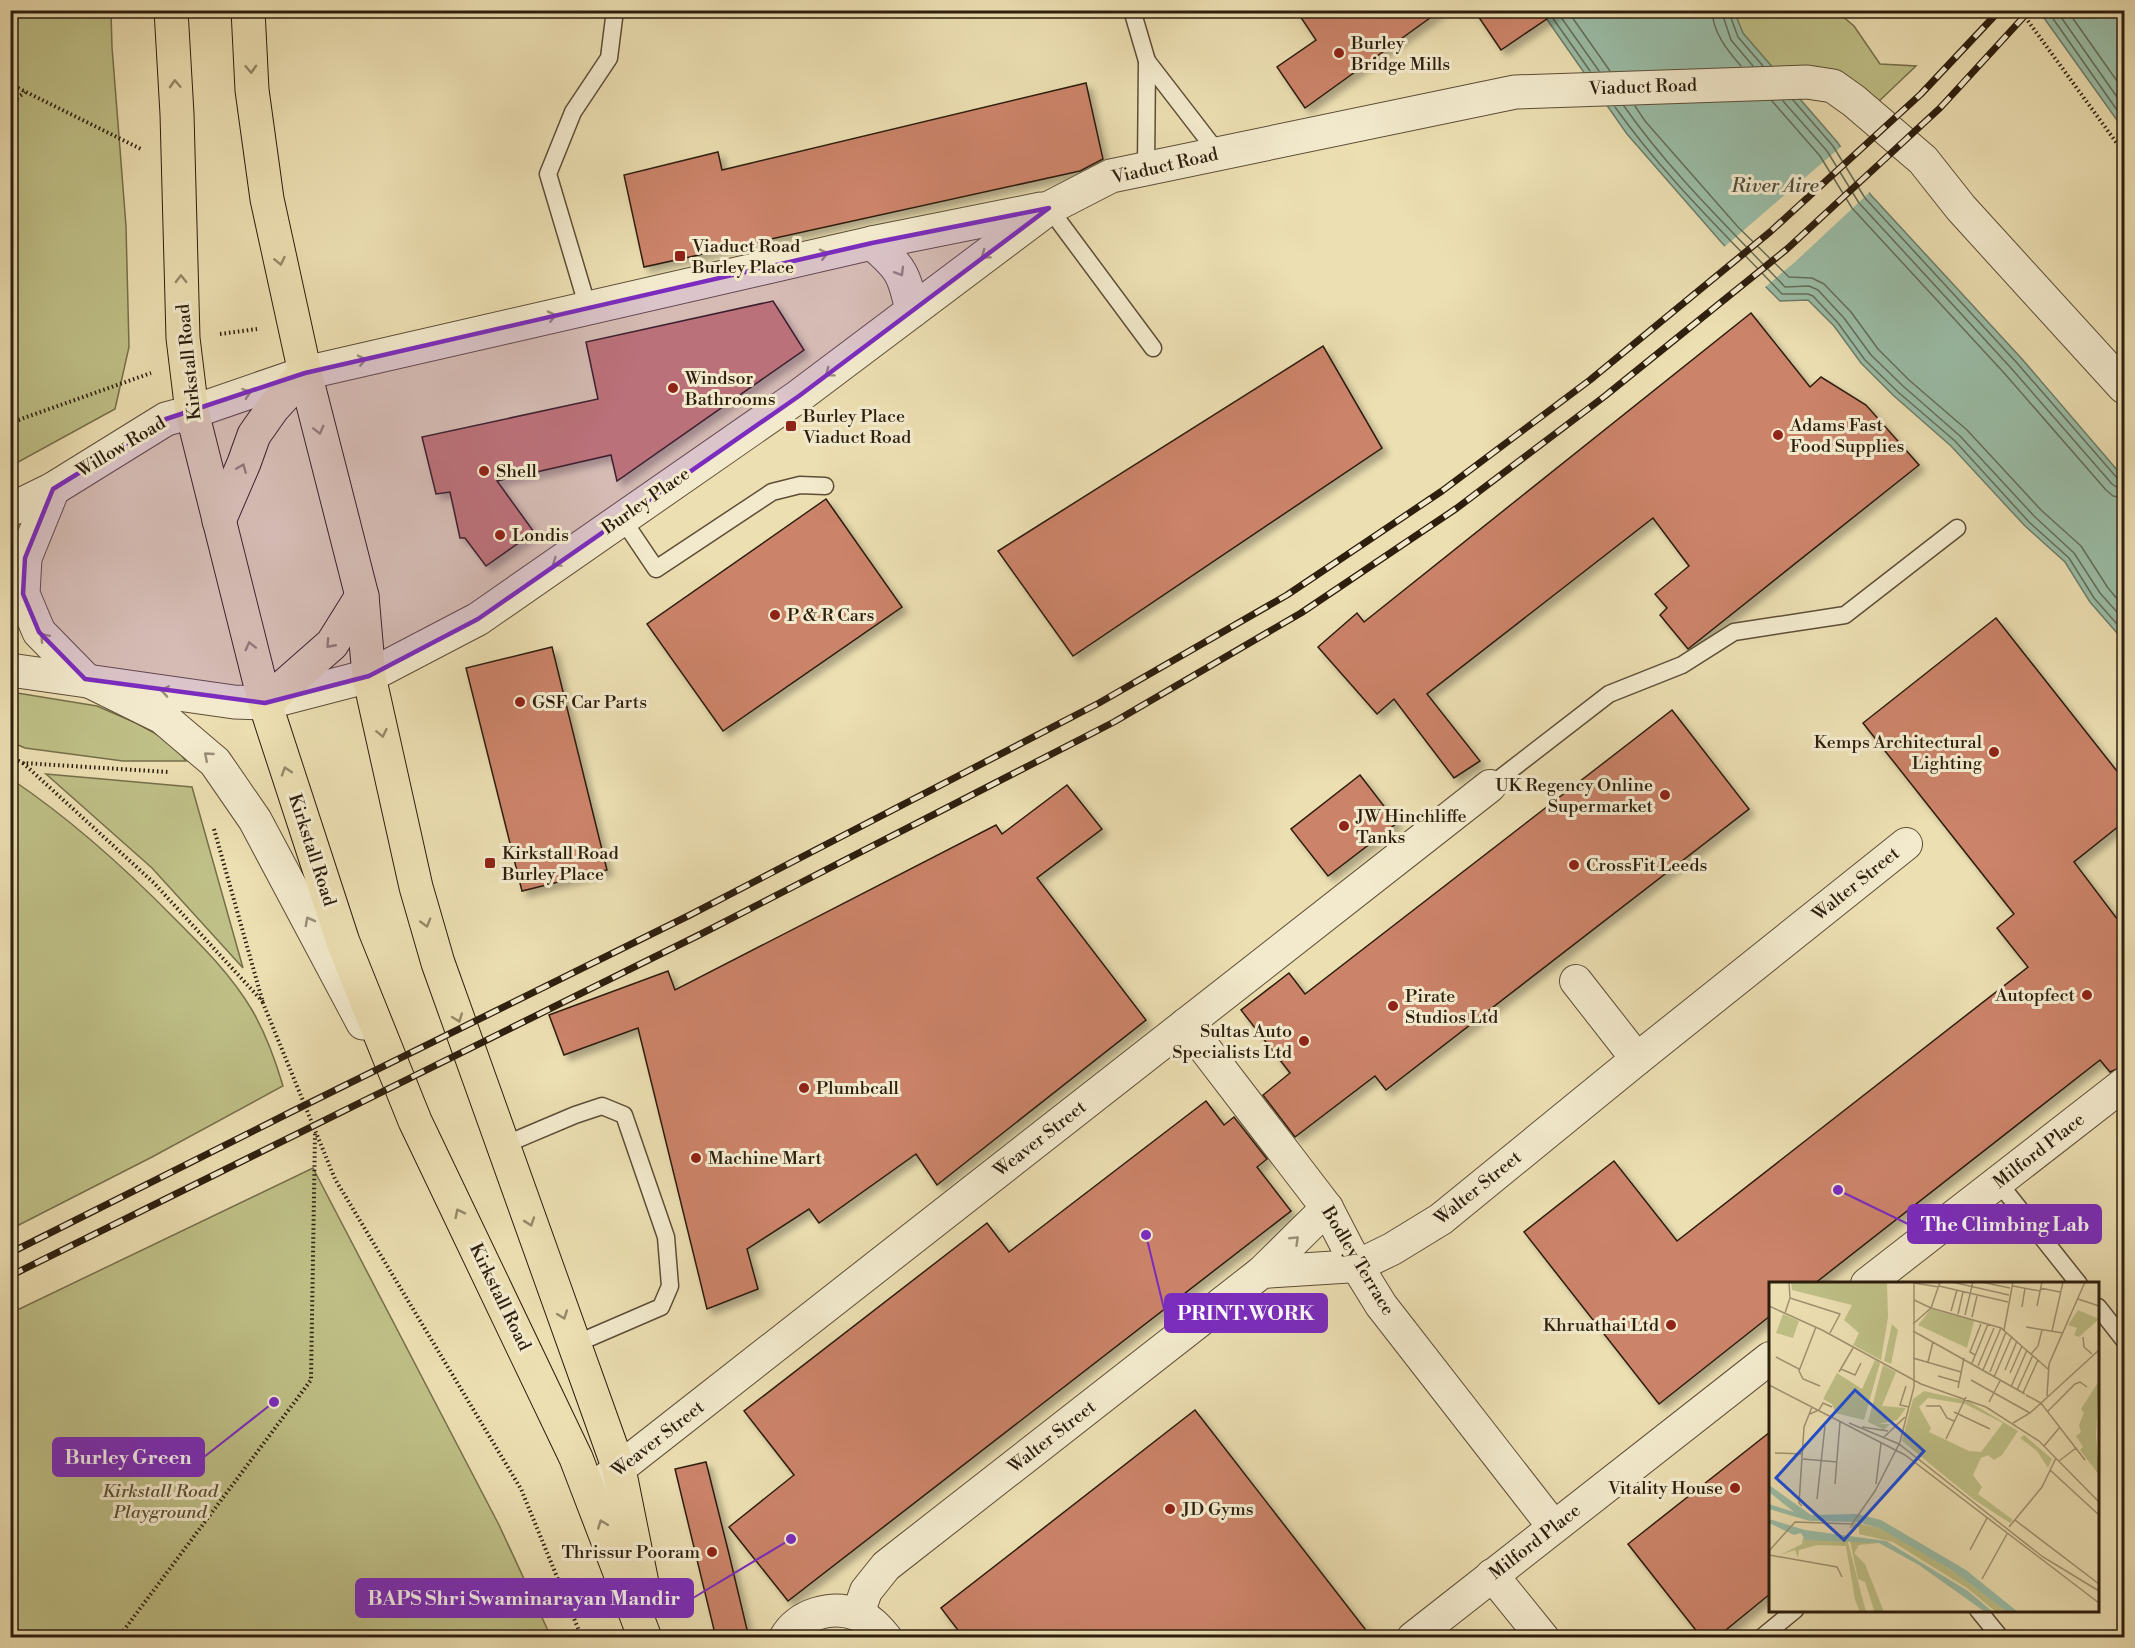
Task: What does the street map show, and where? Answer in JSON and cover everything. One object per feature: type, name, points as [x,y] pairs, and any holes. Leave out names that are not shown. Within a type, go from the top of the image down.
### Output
[{"type":"main road","name":"Kirkstall Road","points":[[171,10],[183,338],[192,412],[265,703],[343,942],[416,1121],[572,1448],[645,1638]]},
{"type":"main road","points":[[248,10],[252,90],[264,177],[305,373],[362,596],[369,676],[416,886],[438,963],[619,1469],[652,1638]]},
{"type":"main road","points":[[219,521],[254,435],[273,408],[305,373]]},
{"type":"main road","points":[[265,703],[332,644],[362,596]]},
{"type":"street","name":"Viaduct Road","points":[[1049,207],[1111,176],[1515,92],[1807,82],[1833,86],[1923,160],[1961,208],[2124,387]]},
{"type":"street","points":[[305,373],[872,243],[1049,207]]},
{"type":"street","name":"Burley Place","points":[[265,703],[369,676],[478,619],[621,517],[799,396],[1049,207]]},
{"type":"street","points":[[872,243],[894,262],[905,280],[912,310]]},
{"type":"street","name":"Willow Road","points":[[10,510],[53,489],[166,419],[305,373]]},
{"type":"street","points":[[53,489],[25,558],[24,594],[39,632],[84,679],[162,717],[215,762],[255,820],[416,1121]]},
{"type":"street","points":[[10,670],[234,702],[265,703]]},
{"type":"street","name":"Weaver Street","points":[[590,1491],[1490,786]]},
{"type":"street","name":"Walter Street","points":[[1262,1272],[1358,1266],[1441,1220],[1637,1059],[1906,844]]},
{"type":"street","points":[[1576,981],[1637,1059]]},
{"type":"street","name":"Bodley Terrace","points":[[1186,1024],[1328,1208],[1381,1305],[1553,1526]]},
{"type":"street","name":"Milford Place","points":[[1870,1282],[1998,1182],[2119,1093]]},
{"type":"street","name":"Walter Street","points":[[858,1614],[867,1591],[886,1566],[1262,1272],[1328,1208]]},
{"type":"street","name":"Milford Place","points":[[1413,1638],[1769,1359]]},
{"type":"street","points":[[1492,1575],[1543,1638]]},
{"type":"street","points":[[785,1638],[802,1620],[820,1612],[839,1610],[858,1614],[876,1626],[886,1638]]},
{"type":"lane","points":[[588,308],[548,174],[573,112],[609,58],[615,10]]},
{"type":"lane","points":[[1132,10],[1147,61],[1146,168]]},
{"type":"lane","points":[[1147,61],[1218,153]]},
{"type":"lane","points":[[1049,207],[1153,348]]},
{"type":"lane","points":[[621,517],[656,569],[772,492],[800,484],[825,486]]},
{"type":"lane","points":[[1490,786],[1609,694],[1682,665],[1734,632],[1845,615],[1957,528]]},
{"type":"lane","points":[[504,1145],[602,1106],[624,1115],[666,1237],[670,1286],[661,1307],[573,1345]]},
{"type":"lane","points":[[1998,1182],[2077,1282]]},
{"type":"lane","points":[[2099,1309],[2124,1340]]},
{"type":"lane","points":[[1761,1638],[1794,1612]]},
{"type":"lane","points":[[1979,1612],[2000,1637]]},
{"type":"path","points":[[2020,10],[2124,153]]},
{"type":"path","points":[[10,84],[133,146],[178,164]]},
{"type":"path","points":[[10,104],[25,92]]},
{"type":"path","points":[[10,423],[155,371],[183,338],[294,325]]},
{"type":"path","points":[[10,757],[22,763],[154,883],[263,1003]]},
{"type":"path","points":[[22,763],[175,773]]},
{"type":"path","points":[[118,1638],[311,1380],[315,1131]]},
{"type":"highlighted area","points":[[1049,208],[799,396],[478,619],[369,676],[265,703],[85,679],[39,632],[23,594],[25,558],[53,489],[166,419],[305,373],[872,243]]},
{"type":"green space","points":[[11,10],[111,11],[126,226],[129,347],[115,409],[11,466]]},
{"type":"green space","points":[[1734,11],[1836,11],[1854,26],[1880,64],[1916,66],[1875,105],[1855,85],[1800,99],[1742,33]]},
{"type":"green space","points":[[11,692],[97,706],[171,742],[186,761],[123,761],[25,748],[11,742]]},
{"type":"green space","points":[[46,774],[192,787],[243,968],[152,868]]},
{"type":"green space","points":[[11,779],[76,827],[117,863],[217,963],[236,986],[257,1019],[270,1047],[283,1086],[152,1157],[11,1229]]},
{"type":"green space","name":"Kirkstall Road Playground","points":[[313,1168],[499,1525],[551,1637],[11,1637],[11,1313]]},
{"type":"water","name":"River Aire","points":[[1541,11],[1734,11],[1743,33],[1838,143],[1870,194],[2022,359],[2124,478],[2124,641],[2090,602],[2065,562],[2025,526],[1951,446],[1894,396],[1861,363],[1834,326],[1808,300],[1780,301],[1722,243],[1627,134]]},
{"type":"water","points":[[2039,11],[2124,11],[2124,130]]},
{"type":"pier","points":[[1843,145],[1871,191],[1764,288],[1723,248]]},
{"type":"building","name":"Burley Bridge Mills","points":[[1296,10],[1441,10],[1305,108],[1277,67],[1316,40]]},
{"type":"building","name":"Burley Bridge Mills","points":[[1474,10],[1560,10],[1501,50]]},
{"type":"building","points":[[1086,83],[1103,159],[1080,171],[644,267],[624,175],[718,152],[722,170]]},
{"type":"building","points":[[773,301],[804,350],[617,481],[611,455],[497,481],[534,532],[486,566],[465,538],[460,538],[450,492],[436,494],[422,437],[598,399],[586,342]]},
{"type":"building","points":[[1751,313],[1810,387],[1821,377],[1866,405],[1919,465],[1688,649],[1660,615],[1667,608],[1655,594],[1689,566],[1653,518],[1427,694],[1480,761],[1454,778],[1394,699],[1377,714],[1318,647],[1357,613],[1364,622]]},
{"type":"building","points":[[1323,346],[1382,448],[1073,656],[998,551]]},
{"type":"building","name":"P & R Cars","points":[[826,499],[902,607],[723,731],[647,624]]},
{"type":"building","points":[[1996,618],[2124,780],[2124,822],[2074,862],[2124,928],[2124,1066],[2110,1072],[2100,1060],[1817,1282],[1769,1282],[1769,1317],[1659,1404],[1524,1232],[1614,1161],[1677,1241],[2028,967],[1997,928],[2014,914],[1863,723]]},
{"type":"building","points":[[552,647],[607,870],[522,891],[466,668]]},
{"type":"building","points":[[1672,710],[1749,809],[1386,1090],[1375,1076],[1295,1137],[1263,1095],[1290,1073],[1241,1010],[1289,973],[1305,994]]},
{"type":"building","name":"JW Hinchliffe Tanks","points":[[1360,775],[1397,823],[1328,876],[1291,829]]},
{"type":"building","points":[[1067,785],[1102,829],[1037,878],[1146,1020],[937,1185],[916,1154],[819,1223],[809,1209],[747,1249],[758,1289],[707,1309],[638,1028],[564,1055],[549,1015],[668,971],[675,990],[996,825],[1002,834]]},
{"type":"building","points":[[1206,1101],[1224,1125],[1234,1117],[1267,1159],[1257,1167],[1291,1211],[788,1601],[729,1527],[794,1475],[744,1411],[987,1223],[1009,1252]]},
{"type":"building","name":"JD Gyms","points":[[1195,1410],[1372,1638],[964,1638],[941,1608]]},
{"type":"building","name":"Vitality House","points":[[1769,1433],[1769,1595],[1716,1638],[1702,1638],[1628,1544]]},
{"type":"building","name":"Thrissur Pooram","points":[[706,1462],[749,1638],[716,1638],[675,1469]]},
{"type":"railway","points":[[10,1253],[690,915],[1099,703],[1287,595],[1442,491],[1590,380],[1770,232],[1921,94],[2000,10]]},
{"type":"railway","points":[[10,1276],[701,934],[1114,722],[1301,613],[1457,508],[1605,396],[1787,249],[1940,108],[2030,10]]},
{"type":"place","name":"Burley Bridge Mills","points":[[1339,53]]},
{"type":"place","name":"Viaduct Road Burley Place","points":[[680,256]]},
{"type":"place","name":"Windsor Bathrooms","points":[[673,388]]},
{"type":"place","name":"Burley Place Viaduct Road","points":[[791,426]]},
{"type":"place","name":"Adams Fast Food Supplies","points":[[1778,435]]},
{"type":"place","name":"Shell","points":[[484,471]]},
{"type":"place","name":"Londis","points":[[500,535]]},
{"type":"place","name":"P & R Cars","points":[[775,615]]},
{"type":"place","name":"GSF Car Parts","points":[[520,702]]},
{"type":"place","name":"Kemps Architectural Lighting","points":[[1994,752]]},
{"type":"place","name":"UK Regency Online Supermarket","points":[[1665,795]]},
{"type":"place","name":"JW Hinchliffe Tanks","points":[[1344,826]]},
{"type":"place","name":"Kirkstall Road Burley Place","points":[[490,863]]},
{"type":"place","name":"CrossFit Leeds","points":[[1574,865]]},
{"type":"place","name":"Autopfect","points":[[2087,995]]},
{"type":"place","name":"Pirate Studios Ltd","points":[[1393,1006]]},
{"type":"place","name":"Sultas Auto Specialists Ltd","points":[[1304,1041]]},
{"type":"place","name":"Plumbcall","points":[[804,1088]]},
{"type":"place","name":"Machine Mart","points":[[696,1158]]},
{"type":"place","name":"The Climbing Lab","points":[[1838,1190]]},
{"type":"place","name":"PRINT.WORK","points":[[1146,1235]]},
{"type":"place","name":"Khruathai Ltd","points":[[1671,1325]]},
{"type":"place","name":"Burley Green","points":[[274,1402]]},
{"type":"place","name":"Vitality House","points":[[1735,1488]]},
{"type":"place","name":"JD Gyms","points":[[1170,1509]]},
{"type":"place","name":"BAPS Shri Swaminarayan Mandir","points":[[791,1539]]},
{"type":"place","name":"Thrissur Pooram","points":[[712,1552]]}]
